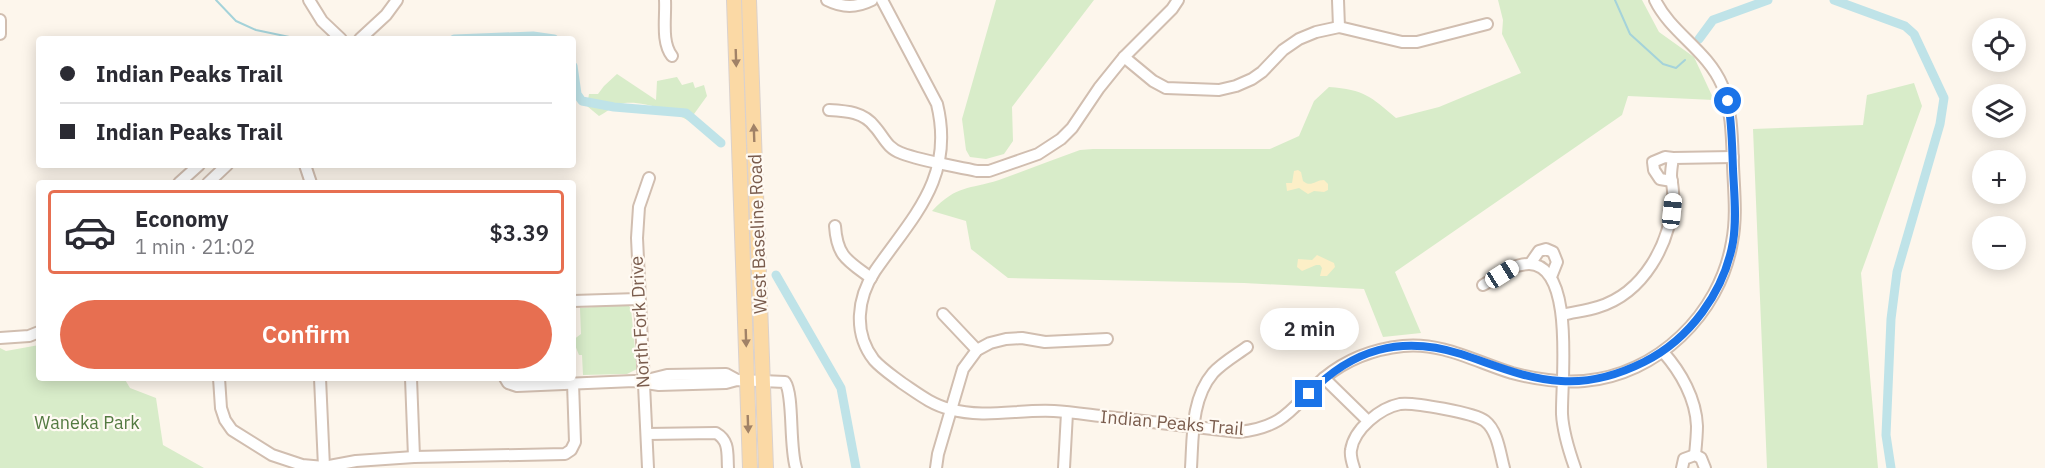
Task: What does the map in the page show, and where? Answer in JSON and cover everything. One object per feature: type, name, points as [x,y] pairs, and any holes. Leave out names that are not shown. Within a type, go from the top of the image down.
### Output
[{"type":"main road","name":"West Baseline Road","points":[[734,0],[742,380],[750,468]]},
{"type":"main road","name":"West Baseline Road","points":[[749,0],[766,468]]},
{"type":"street","points":[[309,0],[322,21],[338,36]]},
{"type":"street","points":[[363,36],[386,15],[397,0]]},
{"type":"street","points":[[665,0],[665,29],[669,52],[672,56]]},
{"type":"street","points":[[827,0],[849,7],[872,0]]},
{"type":"street","name":"Indian Peaks Trail","points":[[882,0],[937,104],[941,120],[940,162],[923,206],[871,278],[863,294],[859,312],[860,325],[868,351],[876,362],[927,400],[950,410],[979,414],[1054,411],[1239,432],[1268,426],[1293,411],[1324,378],[1343,364],[1380,349],[1405,346],[1443,349],[1536,378],[1584,381],[1633,368],[1663,352],[1696,320],[1711,299],[1724,273],[1732,242],[1735,216],[1732,122],[1728,101],[1710,64],[1697,48],[1671,25],[1655,0]]},
{"type":"street","points":[[829,110],[852,111],[866,118],[875,126],[885,142],[900,153],[977,171],[989,171],[1038,154],[1055,144],[1072,128],[1099,88],[1124,57],[1172,9],[1178,0]]},
{"type":"street","points":[[1338,0],[1339,27]]},
{"type":"street","points":[[0,20],[0,34]]},
{"type":"street","points":[[1124,57],[1152,81],[1166,88],[1219,90],[1252,79],[1283,50],[1299,39],[1316,32],[1339,27],[1402,42],[1418,42],[1487,24]]},
{"type":"street","points":[[1672,181],[1660,179],[1654,170],[1653,162],[1665,157],[1733,157]]},
{"type":"street","points":[[1562,315],[1599,307],[1625,292],[1642,278],[1654,261],[1667,234],[1674,196],[1673,158]]},
{"type":"street","points":[[182,180],[196,168]]},
{"type":"street","points":[[211,180],[224,168]]},
{"type":"street","name":"North Fork Drive","points":[[648,468],[638,298],[637,227],[639,207],[649,178]]},
{"type":"street","points":[[835,226],[836,243],[840,253],[847,261],[871,278]]},
{"type":"street","points":[[1530,264],[1539,251],[1546,249],[1553,252],[1557,262],[1551,277]]},
{"type":"street","points":[[1483,285],[1512,267],[1530,264],[1542,269],[1551,277],[1562,315],[1564,341],[1562,417],[1567,445],[1575,468]]},
{"type":"street","points":[[576,301],[638,298]]},
{"type":"street","points":[[943,315],[977,350]]},
{"type":"street","points":[[0,338],[29,336],[36,333]]},
{"type":"street","points":[[936,468],[963,369],[977,350],[990,343],[1006,339],[1022,338],[1045,342],[1107,339]]},
{"type":"street","points":[[1191,468],[1198,400],[1204,386],[1218,368],[1247,347]]},
{"type":"street","points":[[1663,352],[1682,377],[1695,411],[1697,426],[1695,455]]},
{"type":"street","points":[[1324,378],[1368,421]]},
{"type":"street","points":[[507,381],[517,386],[573,382],[642,381],[659,385],[726,383],[742,380],[785,382],[788,387],[791,438],[796,468]]},
{"type":"street","points":[[219,381],[221,408],[232,430],[282,460],[324,467],[356,461],[414,457],[565,454],[571,450],[575,442],[573,382]]},
{"type":"street","points":[[320,381],[324,467]]},
{"type":"street","points":[[411,381],[414,457]]},
{"type":"street","points":[[1354,468],[1350,452],[1353,442],[1368,421],[1391,407],[1401,404],[1414,404],[1475,416],[1486,422],[1493,430],[1504,468]]},
{"type":"street","points":[[1064,468],[1067,413]]},
{"type":"street","points":[[646,434],[716,433],[724,438],[727,445],[728,468]]},
{"type":"street","points":[[1682,468],[1684,459],[1695,455],[1701,458],[1705,468]]},
{"type":"green space","points":[[996,0],[1094,0],[1012,107],[1013,141],[1004,154],[986,159],[970,157],[966,150],[962,119]]},
{"type":"green space","points":[[1498,0],[1642,0],[1659,32],[1694,57],[1714,100],[1628,96],[1622,115],[1395,272],[1421,333],[1383,337],[1364,289],[1244,283],[1008,278],[971,249],[966,221],[932,211],[956,192],[999,180],[1080,150],[1270,149],[1299,136],[1314,101],[1329,87],[1366,95],[1396,118],[1439,107],[1521,73],[1502,34],[1503,20]]},
{"type":"green space","points":[[617,74],[656,100],[657,81],[677,77],[682,85],[693,82],[695,88],[704,85],[707,96],[689,121],[674,113],[636,103],[620,104],[599,116],[587,106],[589,94],[598,94]]},
{"type":"green space","points":[[1914,83],[1922,106],[1861,273],[1878,468],[1767,468],[1753,129],[1863,125],[1867,95]]},
{"type":"green space","points":[[629,306],[637,369],[627,374],[583,375],[582,355],[579,355],[576,348],[576,338],[581,334],[580,308]]},
{"type":"green space","name":"Waneka Park","points":[[36,346],[36,381],[126,381],[130,388],[156,398],[163,445],[204,468],[0,468],[0,348],[6,351]]},
{"type":"sand","points":[[1298,170],[1306,183],[1311,184],[1324,180],[1328,184],[1328,190],[1308,194],[1299,188],[1287,191],[1286,183],[1292,183],[1294,171]]},
{"type":"sand","points":[[1317,255],[1334,263],[1335,267],[1327,276],[1320,276],[1322,268],[1320,265],[1302,271],[1297,267],[1298,259],[1312,260]]},
{"type":"waterway","points":[[216,0],[236,21],[256,30],[285,36]]},
{"type":"waterway","points":[[1615,0],[1630,34],[1663,64],[1676,68],[1685,60]]},
{"type":"waterway","points":[[1699,39],[1713,20],[1768,0]]},
{"type":"waterway","points":[[1834,0],[1905,26],[1914,34],[1944,98],[1940,124],[1897,272],[1891,319],[1886,435],[1891,468]]},
{"type":"waterway","points":[[576,87],[577,94],[582,101],[614,107],[686,113],[721,143]]},
{"type":"waterway","points":[[776,275],[841,388],[856,468]]},
{"type":"route","points":[[1309,394],[1324,378],[1343,364],[1363,354],[1405,346],[1429,346],[1443,349],[1511,372],[1562,381],[1584,381],[1606,377],[1633,368],[1663,352],[1696,320],[1711,299],[1728,262],[1735,216],[1732,122],[1728,101]]}]
